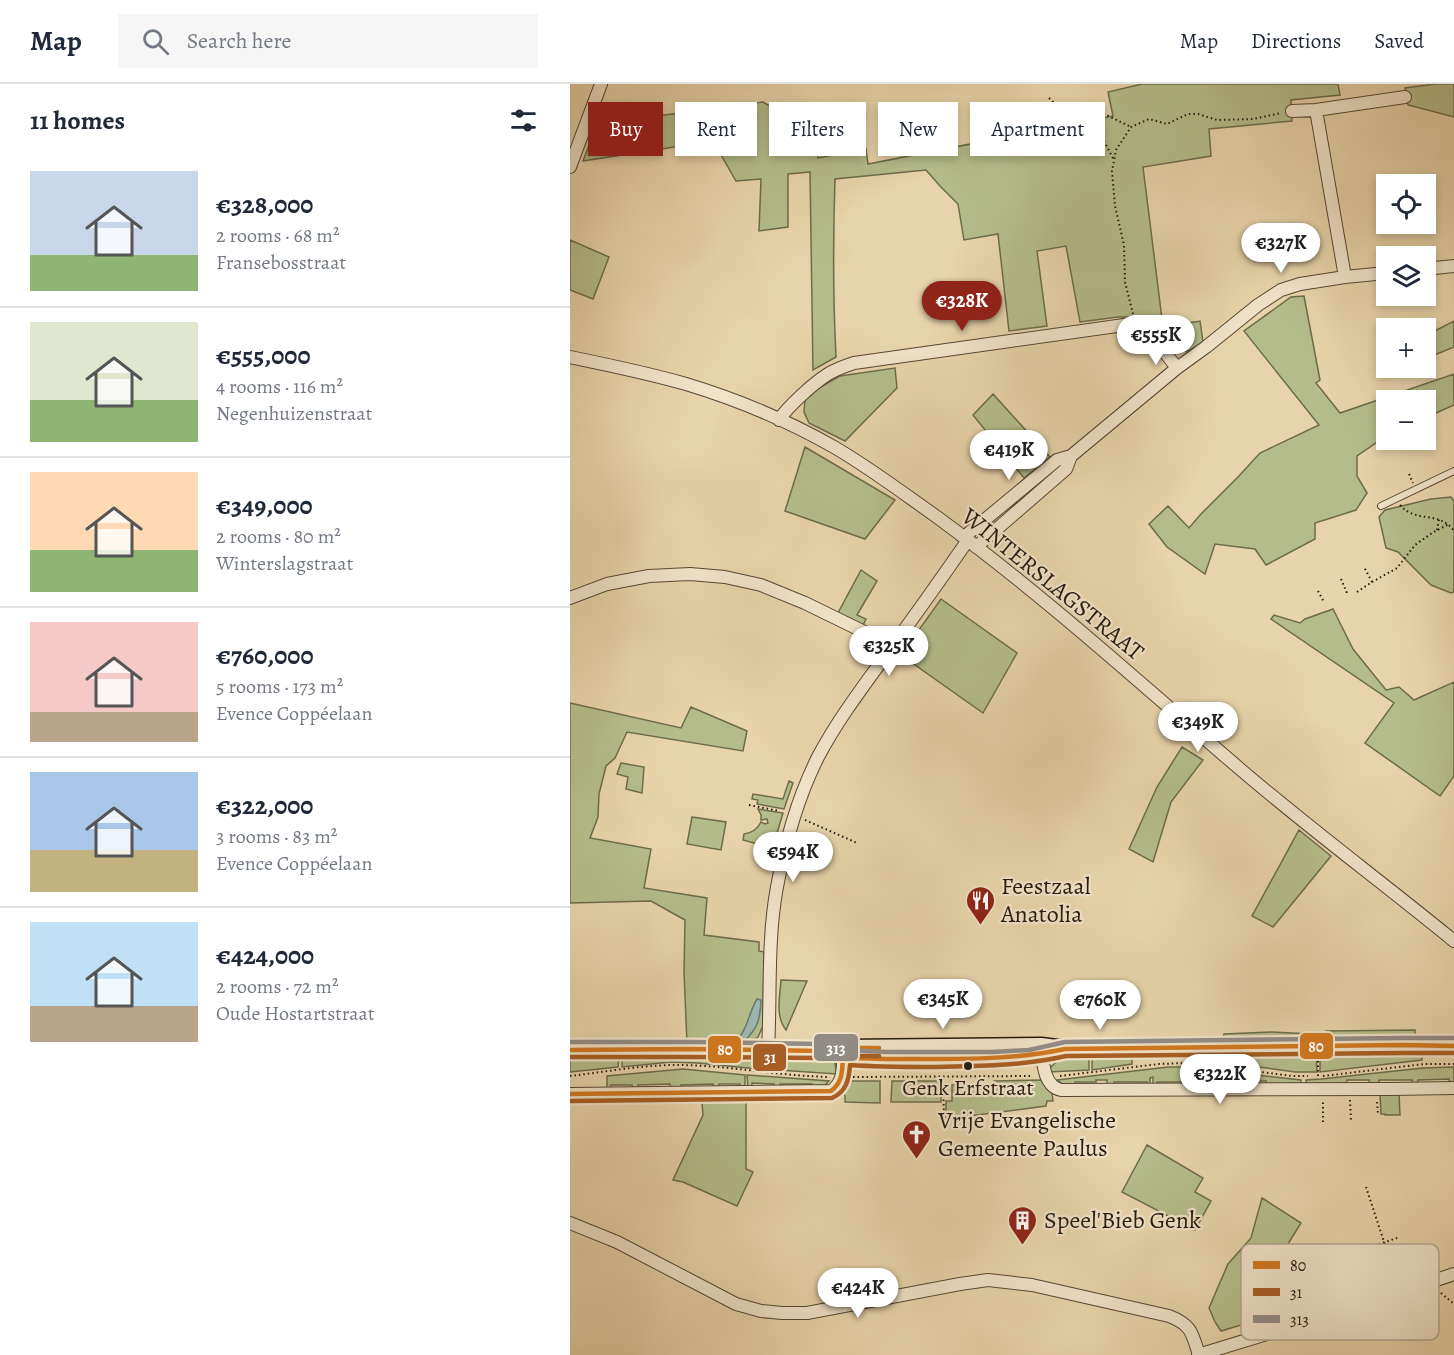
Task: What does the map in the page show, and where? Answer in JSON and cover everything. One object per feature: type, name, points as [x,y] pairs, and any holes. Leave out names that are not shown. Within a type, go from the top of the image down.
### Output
[{"type":"street","points":[[570,167],[601,84]]},
{"type":"street","points":[[1292,111],[1405,98]]},
{"type":"street","points":[[1316,110],[1345,277]]},
{"type":"street","points":[[1436,268],[1454,266]]},
{"type":"street","points":[[768,1050],[771,938],[777,888],[792,823],[818,758],[843,715],[970,542],[1065,469],[1071,456],[1177,368],[1258,305],[1281,290],[1300,285],[1376,274]]},
{"type":"street","points":[[779,420],[786,410],[826,375],[854,363],[1124,325],[1140,326],[1149,332],[1177,368]]},
{"type":"street","name":"WINTERSLAGSTRAAT","points":[[570,357],[634,370],[684,383],[728,398],[833,447],[877,474],[970,542],[1064,616],[1257,783],[1454,941]]},
{"type":"street","points":[[570,598],[607,584],[649,576],[690,574],[725,577],[761,585],[893,646]]},
{"type":"street","points":[[570,1050],[844,1052],[1454,1046]]},
{"type":"street","points":[[1042,1050],[1049,1084],[1054,1089],[1061,1090],[1454,1088]]},
{"type":"street","points":[[570,1094],[831,1091],[836,1088],[842,1078],[844,1052]]},
{"type":"street","points":[[570,1223],[617,1242],[736,1304],[761,1311],[807,1313],[988,1280],[1032,1285],[1169,1316],[1183,1322],[1192,1333],[1198,1355],[1247,1340]]},
{"type":"street","points":[[1439,1279],[1454,1274]]},
{"type":"lane","points":[[1381,506],[1454,471]]},
{"type":"path","points":[[1049,98],[1053,102]]},
{"type":"path","points":[[1135,320],[1125,282],[1124,245],[1115,206],[1112,171],[1116,150],[1131,128],[1149,119],[1167,124],[1188,114],[1198,114],[1217,120],[1253,119],[1292,111]]},
{"type":"path","points":[[1105,116],[1131,128]]},
{"type":"path","points":[[1105,143],[1114,160]]},
{"type":"path","points":[[1395,499],[1411,514],[1439,519],[1454,531]]},
{"type":"path","points":[[1437,530],[1439,519]]},
{"type":"path","points":[[1357,592],[1397,568],[1415,545],[1449,525]]},
{"type":"path","points":[[1364,567],[1372,582]]},
{"type":"path","points":[[1341,579],[1347,593]]},
{"type":"path","points":[[1318,591],[1324,602]]},
{"type":"path","points":[[748,805],[779,811]]},
{"type":"path","points":[[805,819],[857,843]]},
{"type":"path","points":[[570,1076],[674,1065],[801,1077],[1066,1076],[1159,1064],[1191,1063],[1307,1076]]},
{"type":"path","points":[[1318,1076],[1424,1064],[1454,1064]]},
{"type":"path","points":[[943,1077],[944,1119]]},
{"type":"path","points":[[1377,1098],[1378,1114]]},
{"type":"path","points":[[1323,1099],[1323,1122]]},
{"type":"path","points":[[1350,1099],[1351,1121]]},
{"type":"path","points":[[1366,1187],[1384,1243]]},
{"type":"path","points":[[1381,1244],[1400,1237]]},
{"type":"path","points":[[1441,1293],[1454,1304]]},
{"type":"green space","points":[[1142,84],[1338,84],[1340,95],[1291,100],[1292,121],[1209,129],[1211,156],[1143,167],[1163,327],[1158,329],[1145,317],[1118,317],[1080,322],[1066,246],[1037,251],[1047,326],[1009,331],[998,234],[964,240],[958,204],[926,170],[835,179],[836,357],[813,370],[810,172],[788,174],[788,227],[759,231],[761,179],[736,181],[722,156],[757,156],[757,103],[763,102],[769,106],[769,156],[818,156],[818,158],[866,156],[866,149],[868,164],[909,156],[958,156],[958,146],[970,144],[970,156],[1105,156],[1105,118],[1113,116],[1108,92]]},
{"type":"green space","points":[[1454,84],[1454,117],[1408,105],[1405,88]]},
{"type":"green space","points":[[675,114],[675,147],[663,149],[663,115]]},
{"type":"green space","points":[[588,148],[588,156],[616,156],[583,161]]},
{"type":"green space","points":[[570,240],[609,257],[593,299],[570,290]]},
{"type":"green space","points":[[1304,296],[1320,380],[1316,383],[1340,413],[1376,401],[1376,443],[1357,456],[1357,476],[1367,493],[1356,510],[1315,523],[1315,539],[1266,565],[1255,549],[1215,544],[1205,574],[1167,547],[1149,524],[1168,506],[1189,528],[1260,453],[1319,425],[1244,331],[1291,297]]},
{"type":"green space","points":[[1200,321],[1203,342],[1192,349],[1176,351],[1162,338],[1175,337],[1182,324]]},
{"type":"green space","points":[[1454,321],[1454,347],[1436,354],[1436,330]]},
{"type":"green space","points":[[895,368],[897,388],[845,441],[809,423],[804,412],[805,400],[817,389],[840,376]]},
{"type":"green space","points":[[1454,374],[1454,405],[1436,413],[1436,390],[1407,390]]},
{"type":"green space","points":[[993,394],[1050,457],[1024,478],[973,415]]},
{"type":"green space","points":[[805,447],[895,500],[865,539],[785,511]]},
{"type":"green space","points":[[1451,497],[1454,501],[1454,592],[1451,593],[1431,585],[1398,552],[1386,548],[1379,517],[1385,510],[1431,499]]},
{"type":"green space","points":[[861,570],[877,581],[857,615],[866,619],[863,625],[838,613]]},
{"type":"green space","points":[[941,599],[1017,653],[983,713],[901,655]]},
{"type":"green space","points":[[1333,609],[1353,649],[1386,690],[1399,687],[1414,700],[1454,682],[1454,776],[1440,796],[1365,743],[1394,703],[1271,619],[1274,615],[1300,623]]},
{"type":"green space","points":[[570,703],[681,728],[691,707],[747,731],[743,751],[627,732],[615,758],[606,766],[599,794],[598,817],[590,838],[651,849],[644,888],[707,898],[704,935],[759,942],[759,951],[764,952],[763,1026],[758,1037],[748,1044],[687,1043],[684,972],[685,920],[651,901],[570,903]]},
{"type":"green space","points":[[1182,747],[1203,760],[1171,802],[1153,862],[1129,849],[1157,787]]},
{"type":"green space","points":[[621,763],[644,767],[642,793],[626,789],[628,777],[617,774]]},
{"type":"green space","points":[[789,781],[793,783],[784,809],[757,804],[758,800],[752,799],[753,794],[783,799]]},
{"type":"green space","points":[[758,809],[783,813],[771,853],[768,852],[769,847],[743,840],[744,834],[754,831],[761,822],[768,823],[767,819],[761,820]]},
{"type":"green space","points":[[692,817],[726,822],[721,850],[687,844]]},
{"type":"green space","points":[[1299,830],[1331,856],[1273,927],[1252,916]]},
{"type":"green space","points":[[781,980],[807,981],[786,1030],[779,1013]]},
{"type":"green space","points":[[1415,1030],[1415,1038],[1323,1039],[1326,1031]]},
{"type":"green space","points":[[1271,1032],[1312,1034],[1313,1040],[1223,1039],[1224,1034]]},
{"type":"green space","points":[[1422,1051],[1422,1060],[1320,1072],[1320,1052]]},
{"type":"green space","points":[[1316,1052],[1317,1072],[1295,1072],[1223,1062],[1223,1053]]},
{"type":"green space","points":[[1132,1053],[1132,1064],[1092,1070],[1092,1054]]},
{"type":"green space","points":[[1089,1054],[1089,1070],[1049,1072],[1059,1056]]},
{"type":"green space","points":[[570,1056],[619,1056],[618,1067],[570,1072]]},
{"type":"green space","points":[[622,1056],[765,1056],[765,1061],[758,1069],[671,1062],[622,1067]]},
{"type":"green space","points":[[773,1056],[834,1058],[837,1074],[778,1070],[773,1064]]},
{"type":"green space","points":[[1168,1067],[1189,1067],[1301,1080],[1301,1086],[1266,1086],[1266,1081],[1233,1081],[1233,1086],[1228,1086],[1228,1081],[1195,1081],[1195,1086],[1191,1087],[1190,1082],[1157,1082],[1157,1087],[1153,1087],[1153,1077],[1150,1078],[1150,1086],[1147,1087],[1147,1082],[1114,1082],[1113,1087],[1107,1087],[1107,1080],[1096,1080],[1096,1082],[1075,1082],[1075,1087],[1064,1085],[1057,1080]]},
{"type":"green space","points":[[1454,1067],[1454,1084],[1450,1084],[1449,1079],[1418,1080],[1417,1085],[1413,1085],[1412,1080],[1379,1080],[1379,1085],[1370,1085],[1369,1080],[1347,1080],[1346,1085],[1306,1085],[1306,1080]]},
{"type":"green space","points":[[683,1069],[745,1075],[745,1089],[740,1089],[740,1084],[719,1084],[719,1089],[714,1089],[713,1084],[681,1085],[681,1090],[671,1089],[670,1084],[638,1085],[638,1089],[633,1090],[632,1085],[611,1085],[610,1090],[607,1090],[607,1076]]},
{"type":"green space","points":[[747,1075],[829,1081],[823,1087],[813,1089],[812,1084],[780,1084],[780,1089],[774,1089],[774,1084],[752,1083],[752,1089],[748,1089]]},
{"type":"green space","points":[[1043,1080],[1052,1093],[1053,1101],[1047,1101],[1046,1106],[946,1119],[946,1101],[952,1101],[952,1085]]},
{"type":"green space","points":[[845,1081],[880,1081],[880,1103],[845,1102],[845,1096],[839,1090]]},
{"type":"green space","points":[[892,1081],[941,1081],[941,1102],[891,1102]]},
{"type":"green space","points":[[1380,1094],[1399,1094],[1400,1115],[1381,1114]]},
{"type":"green space","points":[[677,1097],[746,1097],[746,1169],[753,1172],[737,1206],[683,1182],[673,1180],[703,1115],[702,1103],[677,1102]]},
{"type":"green space","points":[[1147,1145],[1203,1178],[1195,1192],[1211,1201],[1195,1230],[1122,1192]]},
{"type":"green space","points":[[1262,1198],[1301,1223],[1288,1244],[1246,1244],[1251,1238]]},
{"type":"green space","points":[[1241,1249],[1241,1325],[1221,1331],[1209,1308],[1228,1264]]},
{"type":"water","points":[[757,999],[761,1000],[759,1019],[744,1042],[739,1038]]},
{"type":"transit line","name":"313","points":[[570,1042],[822,1044],[844,1050],[886,1052],[993,1052],[1029,1050],[1065,1042],[1454,1038]]},
{"type":"transit line","name":"80","points":[[570,1094],[831,1091],[840,1080],[843,1057],[866,1059],[985,1058],[1065,1049],[1454,1046]]},
{"type":"transit line","name":"80","points":[[570,1050],[822,1051],[844,1048],[879,1048]]},
{"type":"transit line","name":"31","points":[[570,1101],[832,1098],[846,1085],[850,1065],[983,1066],[1033,1062],[1066,1056],[1454,1053]]},
{"type":"transit line","name":"31","points":[[570,1057],[822,1058],[879,1056]]},
{"type":"place","name":"Feestzaal Anatolia","points":[[980,926]]},
{"type":"place","name":"Genk Erfstraat","points":[[968,1066]]},
{"type":"place","name":"Vrije Evangelische Gemeente Paulus","points":[[917,1160]]},
{"type":"place","name":"Speel'Bieb Genk","points":[[1023,1246]]}]
